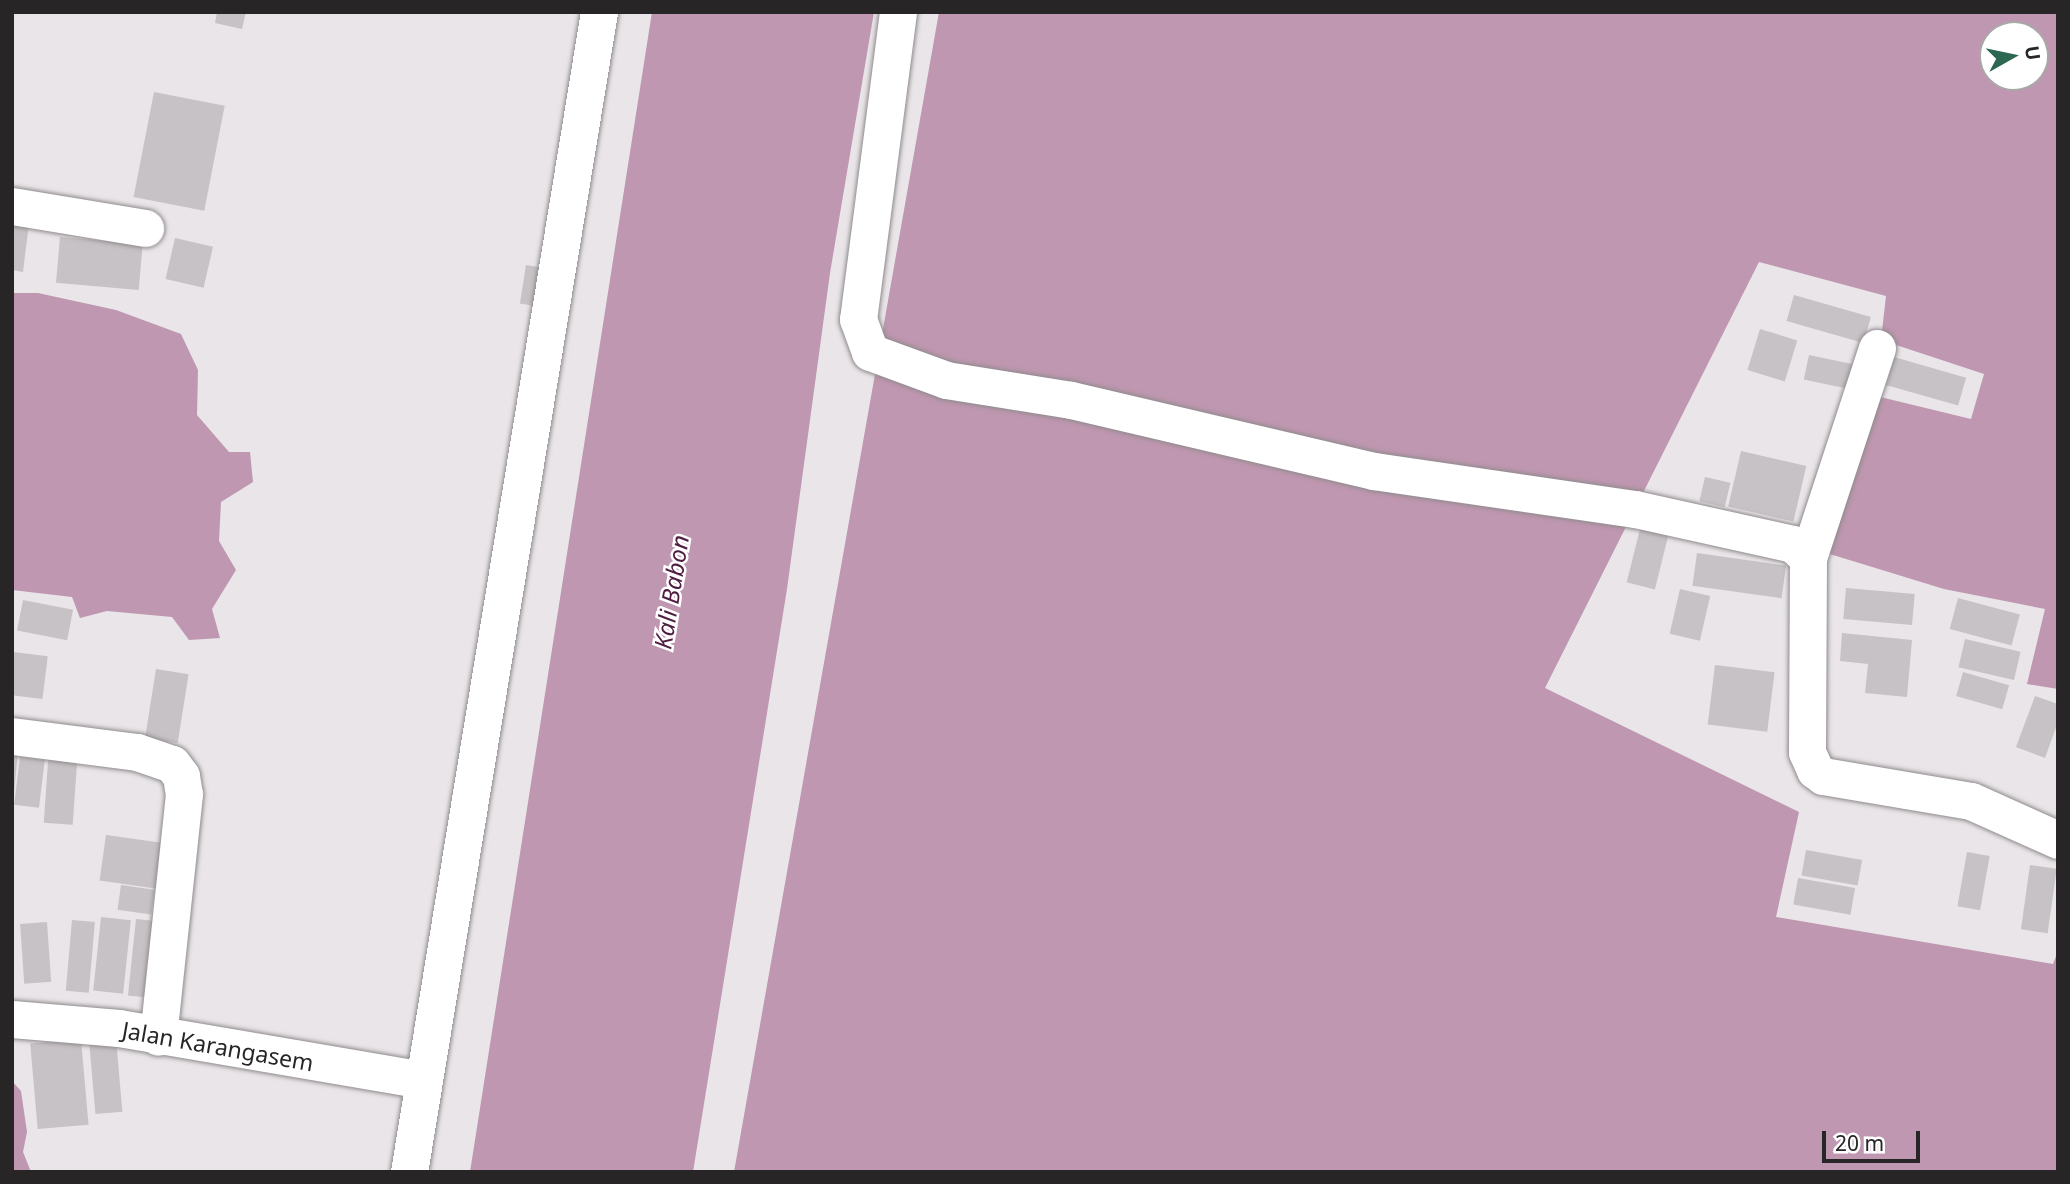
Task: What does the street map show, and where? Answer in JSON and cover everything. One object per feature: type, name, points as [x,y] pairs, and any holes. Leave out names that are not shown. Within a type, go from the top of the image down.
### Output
[{"type":"street","points":[[409,1172],[599,12]]},
{"type":"street","points":[[898,12],[858,319],[870,352],[946,380],[1071,400],[1374,471],[1634,509],[1793,544],[1808,558]]},
{"type":"street","points":[[12,206],[145,228]]},
{"type":"street","points":[[1877,348],[1808,558],[1807,752],[1815,770],[1823,776],[1971,801],[2058,839]]},
{"type":"street","points":[[12,736],[137,752],[162,758],[181,776],[184,794],[158,1037]]},
{"type":"street","name":"Jalan Karangasem","points":[[12,1019],[119,1028],[158,1037],[424,1080]]},
{"type":"water","name":"Kali Babon","points":[[652,12],[874,12],[830,273],[787,589],[693,1172],[470,1172]]},
{"type":"water","points":[[939,12],[2058,12],[2058,689],[2027,684],[2045,609],[1944,589],[1820,551],[1872,395],[1971,419],[1984,374],[1881,340],[1886,296],[1759,262],[1545,688],[1799,812],[1776,917],[2053,964],[2058,951],[2058,1172],[734,1172]]},
{"type":"water","points":[[12,293],[38,293],[116,310],[181,334],[198,370],[197,415],[229,452],[250,452],[253,482],[221,502],[219,541],[236,570],[212,609],[220,638],[189,640],[172,617],[107,611],[80,618],[72,597],[12,590]]},
{"type":"water","points":[[12,1081],[21,1091],[27,1132],[23,1152],[31,1172],[12,1172]]},
{"type":"building","points":[[217,12],[246,12],[242,29],[215,23]]},
{"type":"building","points":[[154,92],[225,106],[204,211],[134,197]]},
{"type":"building","points":[[12,213],[30,215],[23,272],[12,270]]},
{"type":"building","points":[[60,237],[143,244],[139,290],[56,283]]},
{"type":"building","points":[[175,238],[213,247],[204,288],[166,279]]},
{"type":"building","points":[[526,265],[551,269],[545,307],[520,304]]},
{"type":"building","points":[[1794,295],[1871,317],[1863,343],[1787,321]]},
{"type":"building","points":[[1760,329],[1797,340],[1785,382],[1747,370]]},
{"type":"building","points":[[1809,355],[1853,364],[1848,389],[1804,379]]},
{"type":"building","points":[[1894,357],[1966,378],[1958,406],[1886,385]]},
{"type":"building","points":[[1741,451],[1806,466],[1793,522],[1728,507]]},
{"type":"building","points":[[1705,477],[1730,483],[1725,507],[1699,501]]},
{"type":"building","points":[[1640,529],[1668,536],[1655,589],[1627,582]]},
{"type":"building","points":[[1697,553],[1786,566],[1782,598],[1692,586]]},
{"type":"building","points":[[1846,588],[1915,594],[1912,625],[1843,619]]},
{"type":"building","points":[[1680,589],[1710,596],[1700,641],[1670,634]]},
{"type":"building","points":[[1958,598],[2020,615],[2012,645],[1950,629]]},
{"type":"building","points":[[23,600],[73,610],[67,640],[17,630]]},
{"type":"building","points":[[1842,633],[1912,640],[1907,697],[1865,693],[1868,664],[1840,661]]},
{"type":"building","points":[[1965,639],[2021,652],[2014,680],[1958,667]]},
{"type":"building","points":[[13,652],[48,656],[42,699],[12,695]]},
{"type":"building","points":[[1715,665],[1775,672],[1767,732],[1708,725]]},
{"type":"building","points":[[156,669],[189,674],[178,743],[145,738]]},
{"type":"building","points":[[1963,672],[2009,685],[2002,709],[1956,696]]},
{"type":"building","points":[[2035,696],[2058,704],[2058,722],[2045,758],[2016,747]]},
{"type":"building","points":[[12,741],[19,742],[14,793],[12,792]]},
{"type":"building","points":[[49,748],[78,750],[73,825],[44,823]]},
{"type":"building","points":[[20,757],[45,760],[39,808],[14,805]]},
{"type":"building","points":[[106,835],[172,844],[166,890],[100,881]]},
{"type":"building","points":[[1806,850],[1862,860],[1858,886],[1801,876]]},
{"type":"building","points":[[1967,852],[1990,856],[1980,910],[1957,906]]},
{"type":"building","points":[[2030,865],[2057,869],[2048,933],[2021,929]]},
{"type":"building","points":[[1798,878],[1855,888],[1850,915],[1793,905]]},
{"type":"building","points":[[121,885],[155,890],[151,914],[118,910]]},
{"type":"building","points":[[101,917],[131,920],[123,994],[93,991]]},
{"type":"building","points":[[136,919],[165,922],[157,999],[128,996]]},
{"type":"building","points":[[72,920],[95,922],[89,993],[66,991]]},
{"type":"building","points":[[47,922],[51,982],[24,984],[20,924]]},
{"type":"building","points":[[81,1039],[88,1125],[38,1129],[30,1043]]},
{"type":"building","points":[[116,1039],[122,1112],[95,1114],[89,1041]]}]
